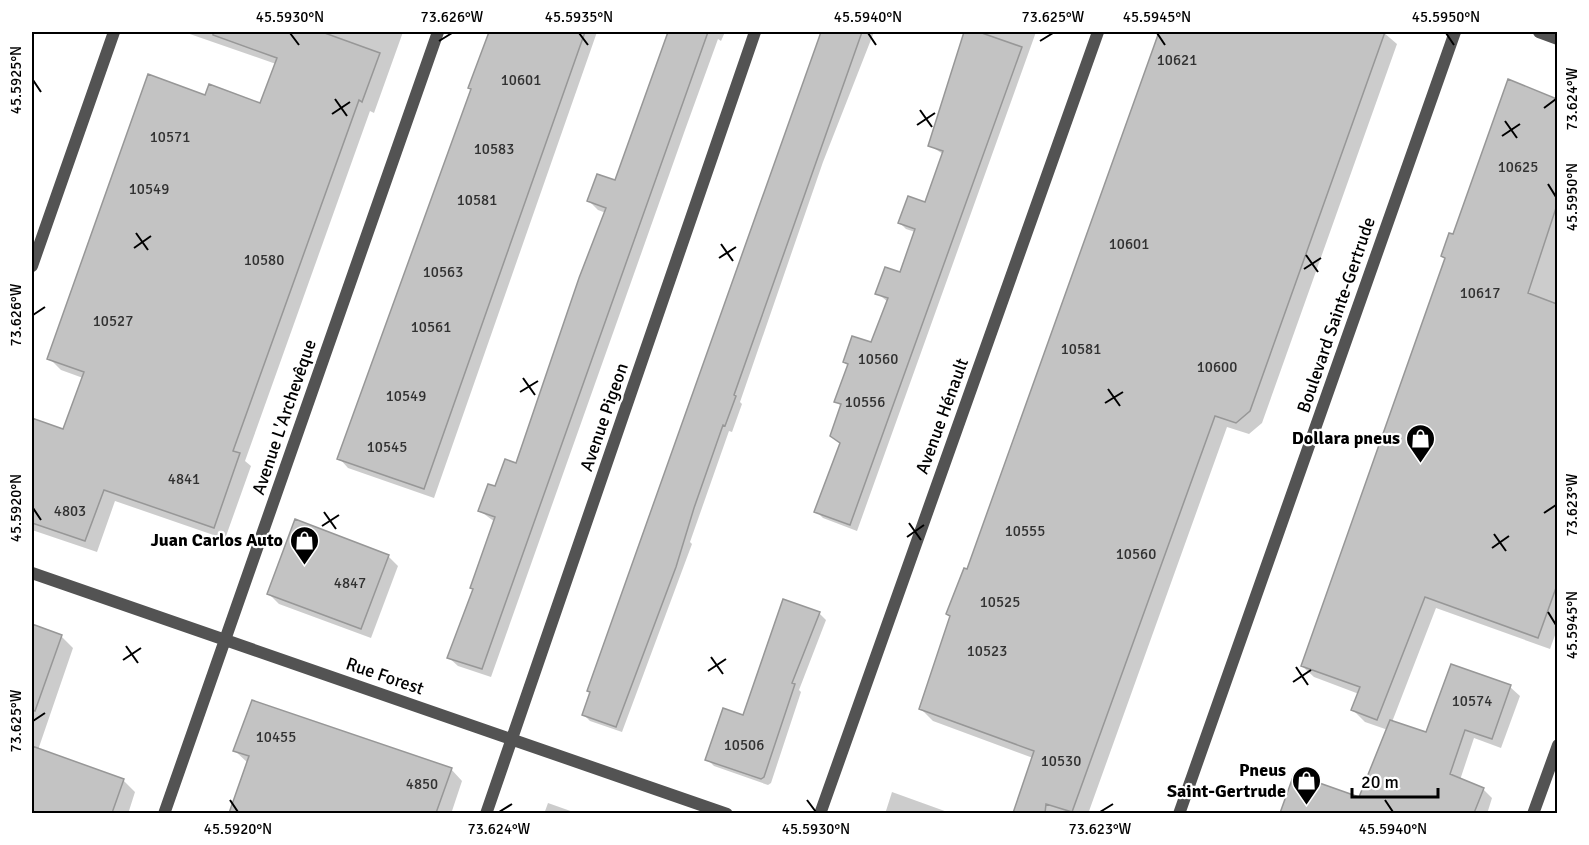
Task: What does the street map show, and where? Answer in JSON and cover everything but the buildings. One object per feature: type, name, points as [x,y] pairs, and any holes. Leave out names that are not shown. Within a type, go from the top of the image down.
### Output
[{"type":"street","points":[[32,266],[114,32]]},
{"type":"street","name":"Avenue L'Archevêque","points":[[164,813],[438,32]]},
{"type":"street","name":"Avenue Pigeon","points":[[486,813],[755,32]]},
{"type":"street","name":"Avenue Hénault","points":[[820,813],[1098,32]]},
{"type":"street","name":"Boulevard Sainte-Gertrude","points":[[1179,813],[1455,32]]},
{"type":"street","points":[[1539,32],[1557,39]]},
{"type":"street","name":"Rue Forest","points":[[32,573],[727,813]]},
{"type":"street","points":[[1533,813],[1557,745]]},
{"type":"place","name":"Dollara pneus","points":[[1421,464]]},
{"type":"place","name":"Juan Carlos Auto","points":[[304,566]]},
{"type":"place","name":"Pneus Saint-Gertrude","points":[[1307,806]]}]
